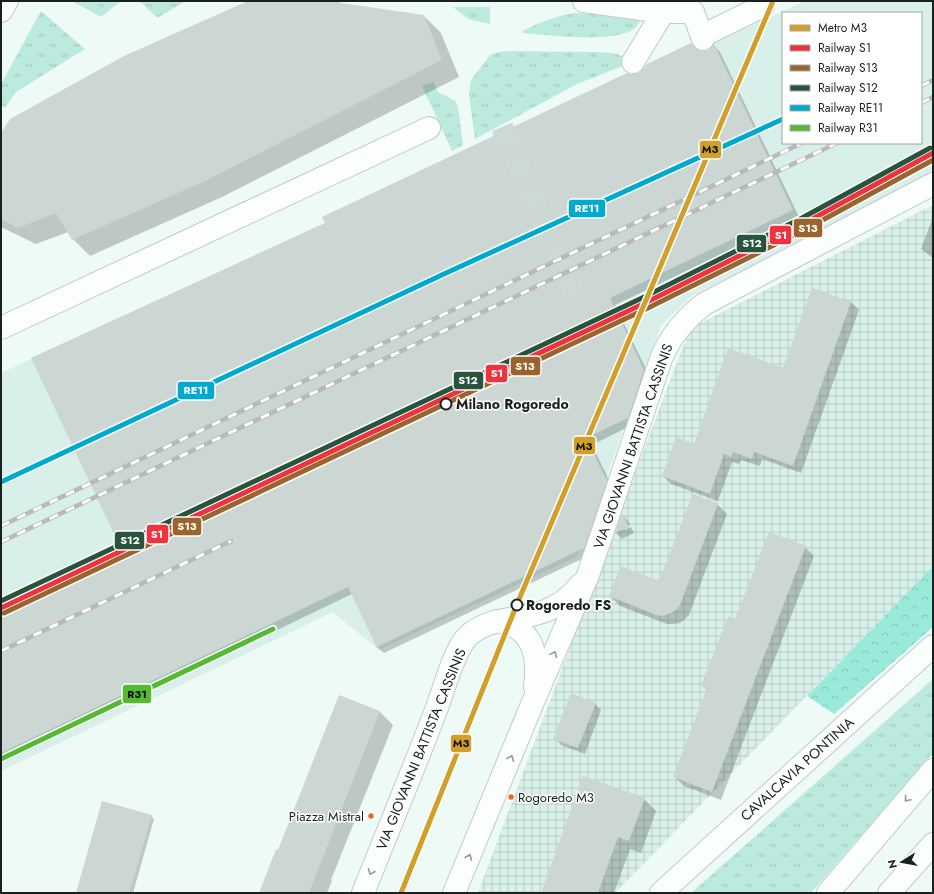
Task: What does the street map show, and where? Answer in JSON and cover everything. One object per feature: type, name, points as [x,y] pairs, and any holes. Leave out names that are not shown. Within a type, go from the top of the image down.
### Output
[{"type":"main road","points":[[1,11],[6,1]]},
{"type":"main road","points":[[584,1],[666,6],[693,12],[702,38],[762,6]]},
{"type":"main road","points":[[633,62],[666,6]]},
{"type":"main road","points":[[1,328],[429,128]]},
{"type":"main road","name":"VIA GIOVANNI BATTISTA CASSINIS","points":[[454,893],[533,702],[588,575],[666,347],[683,323],[692,313],[704,304],[933,184]]},
{"type":"main road","name":"VIA GIOVANNI BATTISTA CASSINIS","points":[[363,893],[436,712],[460,647],[468,636],[477,629],[496,621],[545,611],[565,600],[575,591],[588,575]]},
{"type":"main road","name":"VIA GIOVANNI BATTISTA CASSINIS","points":[[496,621],[519,629],[533,646],[536,662],[536,680],[533,702]]},
{"type":"main road","name":"CAVALCAVIA PONTINIA","points":[[662,893],[933,646]]},
{"type":"main road","points":[[828,893],[933,770]]},
{"type":"main road","points":[[890,893],[933,844]]},
{"type":"shaded area","points":[[805,1],[933,1],[933,171],[784,250],[692,296],[672,314],[661,326],[578,556],[379,650],[333,612],[1,771],[1,373]]},
{"type":"shaded area","points":[[933,205],[933,566],[615,893],[478,893],[691,328]]},
{"type":"green space","points":[[72,1],[121,1],[101,17]]},
{"type":"green space","points":[[140,1],[186,1],[157,18]]},
{"type":"green space","points":[[453,7],[490,7],[490,24],[468,19]]},
{"type":"green space","points":[[41,11],[85,49],[16,92],[5,108],[1,105],[1,84]]},
{"type":"green space","points":[[575,13],[643,16],[639,24],[632,30],[622,34],[609,36],[579,37],[523,33],[523,31],[542,22]]},
{"type":"green space","points":[[506,51],[599,52],[617,54],[633,62],[577,84],[475,139],[469,95],[471,80],[491,54]]},
{"type":"green space","points":[[433,82],[438,92],[455,101],[458,106],[463,145],[452,151],[422,86]]},
{"type":"green space","points":[[933,566],[933,627],[834,714],[807,696]]},
{"type":"green space","points":[[933,679],[933,753],[811,893],[691,893]]},
{"type":"building","points":[[248,1],[333,1],[424,15],[442,60],[205,181],[72,240],[56,213],[18,228],[1,219],[1,133],[10,119],[124,56]]},
{"type":"building","points":[[691,43],[695,48],[701,51],[708,51],[714,44],[793,210],[610,298],[644,370],[628,418],[586,438],[607,481],[584,548],[377,647],[348,587],[1,753],[1,611],[123,553],[31,358],[325,223],[322,217],[627,73],[639,73],[647,64]]},
{"type":"building","points":[[812,288],[851,302],[793,466],[754,452],[752,459],[733,452],[732,457],[724,454],[710,494],[662,476],[676,437],[694,444],[728,348],[783,368]]},
{"type":"building","points":[[693,494],[718,504],[680,605],[676,610],[663,616],[656,615],[609,596],[621,566],[659,581]]},
{"type":"building","points":[[622,513],[629,527],[615,533]]},
{"type":"building","points":[[769,532],[806,546],[712,792],[673,777],[707,688],[701,685],[728,617],[735,619]]},
{"type":"building","points":[[571,693],[596,703],[578,748],[553,739]]},
{"type":"building","points":[[339,695],[380,711],[309,893],[259,893],[276,849],[278,850]]},
{"type":"building","points":[[583,776],[645,798],[629,841],[618,837],[598,893],[541,893]]},
{"type":"building","points":[[102,801],[152,815],[129,893],[76,893]]},
{"type":"tunnel","points":[[502,127],[574,295]]},
{"type":"railway","points":[[922,86],[933,80]]},
{"type":"railway","points":[[922,102],[933,97]]},
{"type":"railway","points":[[1,526],[800,144]]},
{"type":"railway","points":[[1,542],[835,144]]},
{"type":"railway","points":[[1,651],[231,541]]},
{"type":"metro line","name":"M3","points":[[401,893],[517,604],[773,1]]},
{"type":"rail line","name":"RE11","points":[[1,482],[446,273],[782,119]]},
{"type":"rail line","name":"S12","points":[[1,601],[642,298],[802,218],[930,148]]},
{"type":"rail line","name":"S1","points":[[1,608],[645,303],[805,223],[933,153]]},
{"type":"rail line","name":"S13","points":[[4,613],[648,308],[808,228],[933,160]]},
{"type":"rail line","name":"R31","points":[[1,759],[273,629]]},
{"type":"place","name":"Milano Rogoredo","points":[[446,404]]},
{"type":"place","name":"Rogoredo FS","points":[[517,605]]},
{"type":"place","name":"Rogoredo M3","points":[[511,797]]},
{"type":"place","name":"Piazza Mistral","points":[[371,816]]}]
